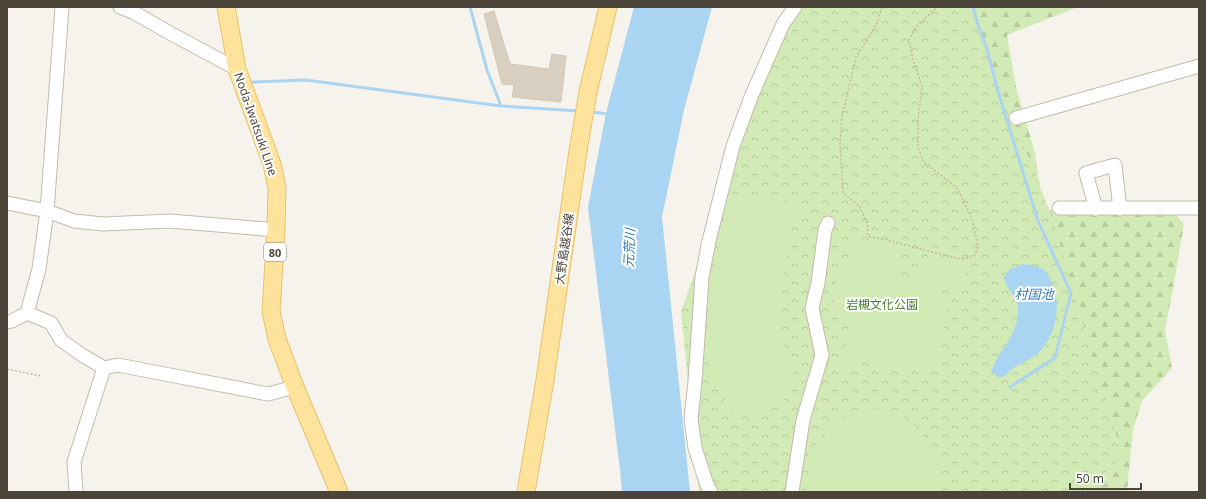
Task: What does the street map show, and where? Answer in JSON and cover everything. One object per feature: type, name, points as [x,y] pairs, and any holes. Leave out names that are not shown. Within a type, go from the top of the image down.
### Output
[{"type":"main road","name":"Noda-Iwatsuki Line","points":[[226,7],[237,69],[272,164],[277,188],[271,311],[276,339],[339,492]]},
{"type":"main road","name":"大野島越谷線","points":[[526,492],[545,380],[578,151],[588,92],[608,7]]},
{"type":"street","points":[[7,322],[12,321],[27,312],[39,269],[47,212],[62,7]]},
{"type":"street","points":[[120,7],[135,13],[237,69]]},
{"type":"street","points":[[711,492],[707,485],[694,448],[692,419],[702,277],[709,241],[733,146],[750,97],[783,24],[795,7]]},
{"type":"street","points":[[1016,118],[1199,66]]},
{"type":"street","points":[[1096,209],[1086,173],[1115,165],[1120,209]]},
{"type":"street","points":[[7,203],[47,212],[74,221],[103,224],[170,221],[276,230]]},
{"type":"street","points":[[1059,208],[1199,208]]},
{"type":"street","points":[[792,492],[803,420],[822,355],[812,308],[818,283],[825,230],[828,223]]},
{"type":"street","points":[[27,312],[51,323],[61,340],[104,368],[118,365],[268,394],[295,387]]},
{"type":"street","points":[[76,492],[74,462],[104,368]]},
{"type":"path","points":[[882,7],[877,23],[856,57],[842,118],[840,143],[843,193],[859,206],[867,223],[868,236],[962,259],[974,255],[978,246],[972,218],[957,188],[923,161],[918,147],[918,119],[922,86],[913,60],[909,40],[916,27],[937,7]]},
{"type":"path","points":[[7,369],[41,376]]},
{"type":"green space","name":"岩槻文化公園","points":[[802,7],[969,7],[1052,217],[1122,455],[1094,484],[1092,492],[699,492],[681,312],[774,48]]},
{"type":"green space","points":[[914,7],[1078,7],[1007,35],[1016,87],[1035,153],[1043,209],[1107,214],[1176,215],[1184,224],[1165,330],[1172,368],[1142,401],[1133,430],[1127,492],[967,492]]},
{"type":"green space","points":[[729,193],[804,204],[795,219],[788,245],[779,318],[782,338],[795,369],[784,400],[762,414],[732,409],[714,384],[706,345],[711,286]]},
{"type":"green space","points":[[851,240],[901,246],[897,276],[912,279],[914,274],[922,274],[924,258],[967,264],[964,291],[939,287],[937,300],[947,302],[937,372],[859,362],[859,355],[855,372],[840,369],[842,353],[845,352],[849,320],[832,316],[838,271],[848,272],[847,266]]},
{"type":"green space","points":[[865,407],[899,412],[920,431],[937,454],[940,492],[805,492],[814,448],[835,422]]},
{"type":"water","name":"元荒川","points":[[634,7],[712,7],[684,110],[662,217],[690,492],[622,492],[588,207],[606,113]]},
{"type":"water","name":"村国池","points":[[1023,264],[1033,265],[1046,271],[1048,274],[1055,290],[1057,308],[1056,317],[1051,334],[1039,352],[1000,378],[991,371],[1016,325],[1018,317],[1017,304],[1006,285],[1004,277],[1010,269]]},
{"type":"building","points":[[494,11],[510,64],[549,69],[552,54],[566,56],[561,102],[512,97],[514,85],[502,84],[484,14]]},
{"type":"waterway","points":[[470,7],[487,70],[501,106]]},
{"type":"waterway","points":[[973,7],[1038,221],[1071,293],[1055,358],[1010,387]]},
{"type":"waterway","points":[[253,82],[306,80],[501,106],[579,111]]},
{"type":"waterway","points":[[591,112],[609,114]]}]
